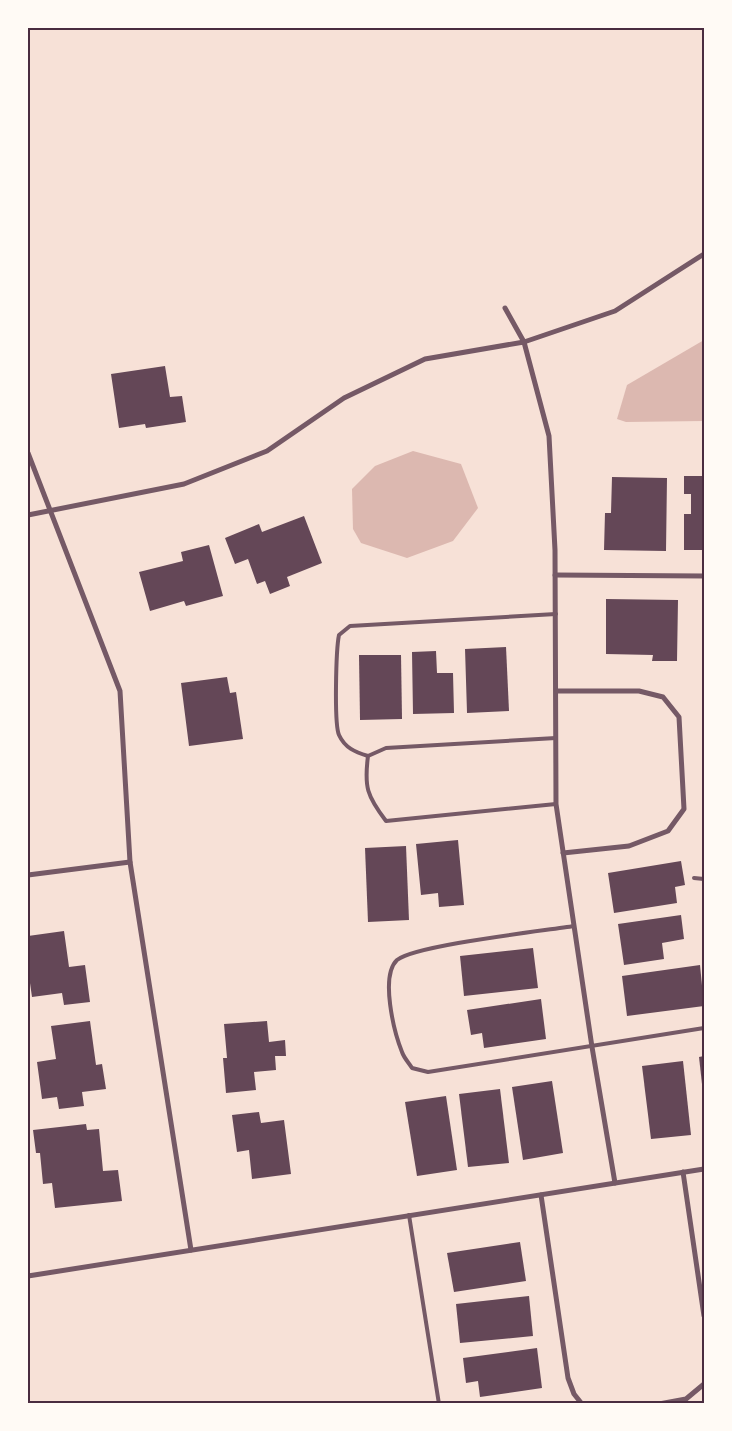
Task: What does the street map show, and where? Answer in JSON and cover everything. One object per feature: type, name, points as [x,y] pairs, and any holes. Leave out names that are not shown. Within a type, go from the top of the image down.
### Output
[{"type":"street","points":[[28,515],[50,509],[184,484],[267,452],[344,398],[425,359],[524,342],[615,311],[704,254]]},
{"type":"street","points":[[505,308],[524,342],[549,436],[556,614],[556,804],[592,1047],[615,1183]]},
{"type":"street","points":[[28,453],[120,691],[130,862],[190,1250]]},
{"type":"street","points":[[555,574],[704,576]]},
{"type":"street","points":[[557,691],[638,691],[663,697],[679,717],[684,809],[668,831],[629,846],[563,853]]},
{"type":"street","points":[[28,875],[130,862]]},
{"type":"street","points":[[28,1276],[704,1169]]},
{"type":"street","points":[[683,1172],[704,1316]]},
{"type":"street","points":[[541,1194],[568,1378],[574,1394],[582,1404]]},
{"type":"street","points":[[659,1404],[686,1399],[704,1384]]},
{"type":"lane","points":[[556,614],[350,626],[339,635],[336,651],[338,734],[349,750],[368,756],[386,748],[556,738]]},
{"type":"lane","points":[[368,756],[366,776],[370,800],[386,821],[556,804]]},
{"type":"lane","points":[[694,878],[704,879]]},
{"type":"lane","points":[[574,926],[434,948],[398,960],[390,970],[390,1006],[402,1053],[412,1068],[428,1072],[704,1028]]},
{"type":"lane","points":[[409,1215],[439,1404]]},
{"type":"shaded area","points":[[704,340],[704,421],[626,422],[617,419],[627,385]]},
{"type":"shaded area","points":[[413,451],[461,464],[478,508],[453,541],[407,558],[361,543],[353,529],[352,489],[375,466]]},
{"type":"building","points":[[165,366],[170,397],[182,396],[186,422],[146,428],[145,424],[119,428],[111,374]]},
{"type":"building","points":[[684,476],[704,476],[704,550],[684,550],[684,514],[691,514],[691,494],[684,494]]},
{"type":"building","points":[[612,477],[667,478],[666,551],[604,550],[605,513],[611,513]]},
{"type":"building","points":[[304,516],[322,563],[287,577],[290,586],[270,594],[265,581],[257,584],[248,559],[235,564],[225,538],[259,524],[262,532]]},
{"type":"building","points":[[209,545],[223,596],[186,606],[184,601],[150,611],[139,572],[183,561],[181,552]]},
{"type":"building","points":[[606,599],[678,600],[677,661],[652,661],[653,655],[606,654]]},
{"type":"building","points":[[506,647],[509,711],[467,713],[465,649]]},
{"type":"building","points":[[436,651],[437,673],[453,673],[454,713],[413,714],[412,652]]},
{"type":"building","points":[[359,655],[401,655],[402,719],[360,720]]},
{"type":"building","points":[[227,677],[230,693],[236,692],[243,739],[189,746],[181,683]]},
{"type":"building","points":[[458,840],[464,905],[439,907],[438,893],[421,895],[416,844]]},
{"type":"building","points":[[406,846],[409,920],[368,922],[365,848]]},
{"type":"building","points":[[681,861],[685,885],[675,887],[677,903],[614,913],[608,873]]},
{"type":"building","points":[[681,915],[684,939],[662,943],[664,959],[624,965],[618,924]]},
{"type":"building","points":[[64,931],[69,967],[85,965],[90,1002],[64,1005],[62,993],[32,997],[28,969],[28,936]]},
{"type":"building","points":[[533,948],[538,988],[464,996],[460,956]]},
{"type":"building","points":[[700,965],[704,1006],[627,1016],[622,976]]},
{"type":"building","points":[[541,999],[546,1039],[484,1048],[482,1033],[471,1035],[467,1010]]},
{"type":"building","points":[[90,1021],[96,1065],[102,1064],[106,1089],[82,1092],[84,1106],[59,1109],[57,1097],[42,1099],[37,1062],[56,1059],[51,1026]]},
{"type":"building","points":[[267,1021],[269,1042],[285,1040],[286,1056],[275,1056],[276,1070],[254,1072],[256,1090],[226,1093],[223,1058],[227,1058],[224,1024]]},
{"type":"building","points":[[704,1056],[704,1093],[703,1093],[699,1057]]},
{"type":"building","points":[[683,1061],[691,1135],[651,1139],[642,1066]]},
{"type":"building","points":[[552,1081],[563,1153],[523,1160],[512,1087]]},
{"type":"building","points":[[500,1089],[509,1163],[468,1167],[459,1094]]},
{"type":"building","points":[[446,1096],[457,1170],[417,1176],[405,1102]]},
{"type":"building","points":[[259,1112],[261,1123],[284,1120],[291,1174],[252,1179],[249,1150],[237,1152],[232,1115]]},
{"type":"building","points":[[86,1124],[87,1130],[99,1129],[103,1171],[118,1170],[122,1201],[55,1208],[52,1183],[43,1184],[40,1153],[36,1153],[33,1130]]},
{"type":"building","points":[[520,1242],[526,1281],[454,1292],[447,1253]]},
{"type":"building","points":[[529,1296],[533,1336],[460,1343],[456,1304]]},
{"type":"building","points":[[537,1348],[542,1388],[480,1397],[478,1381],[466,1383],[463,1358]]}]
